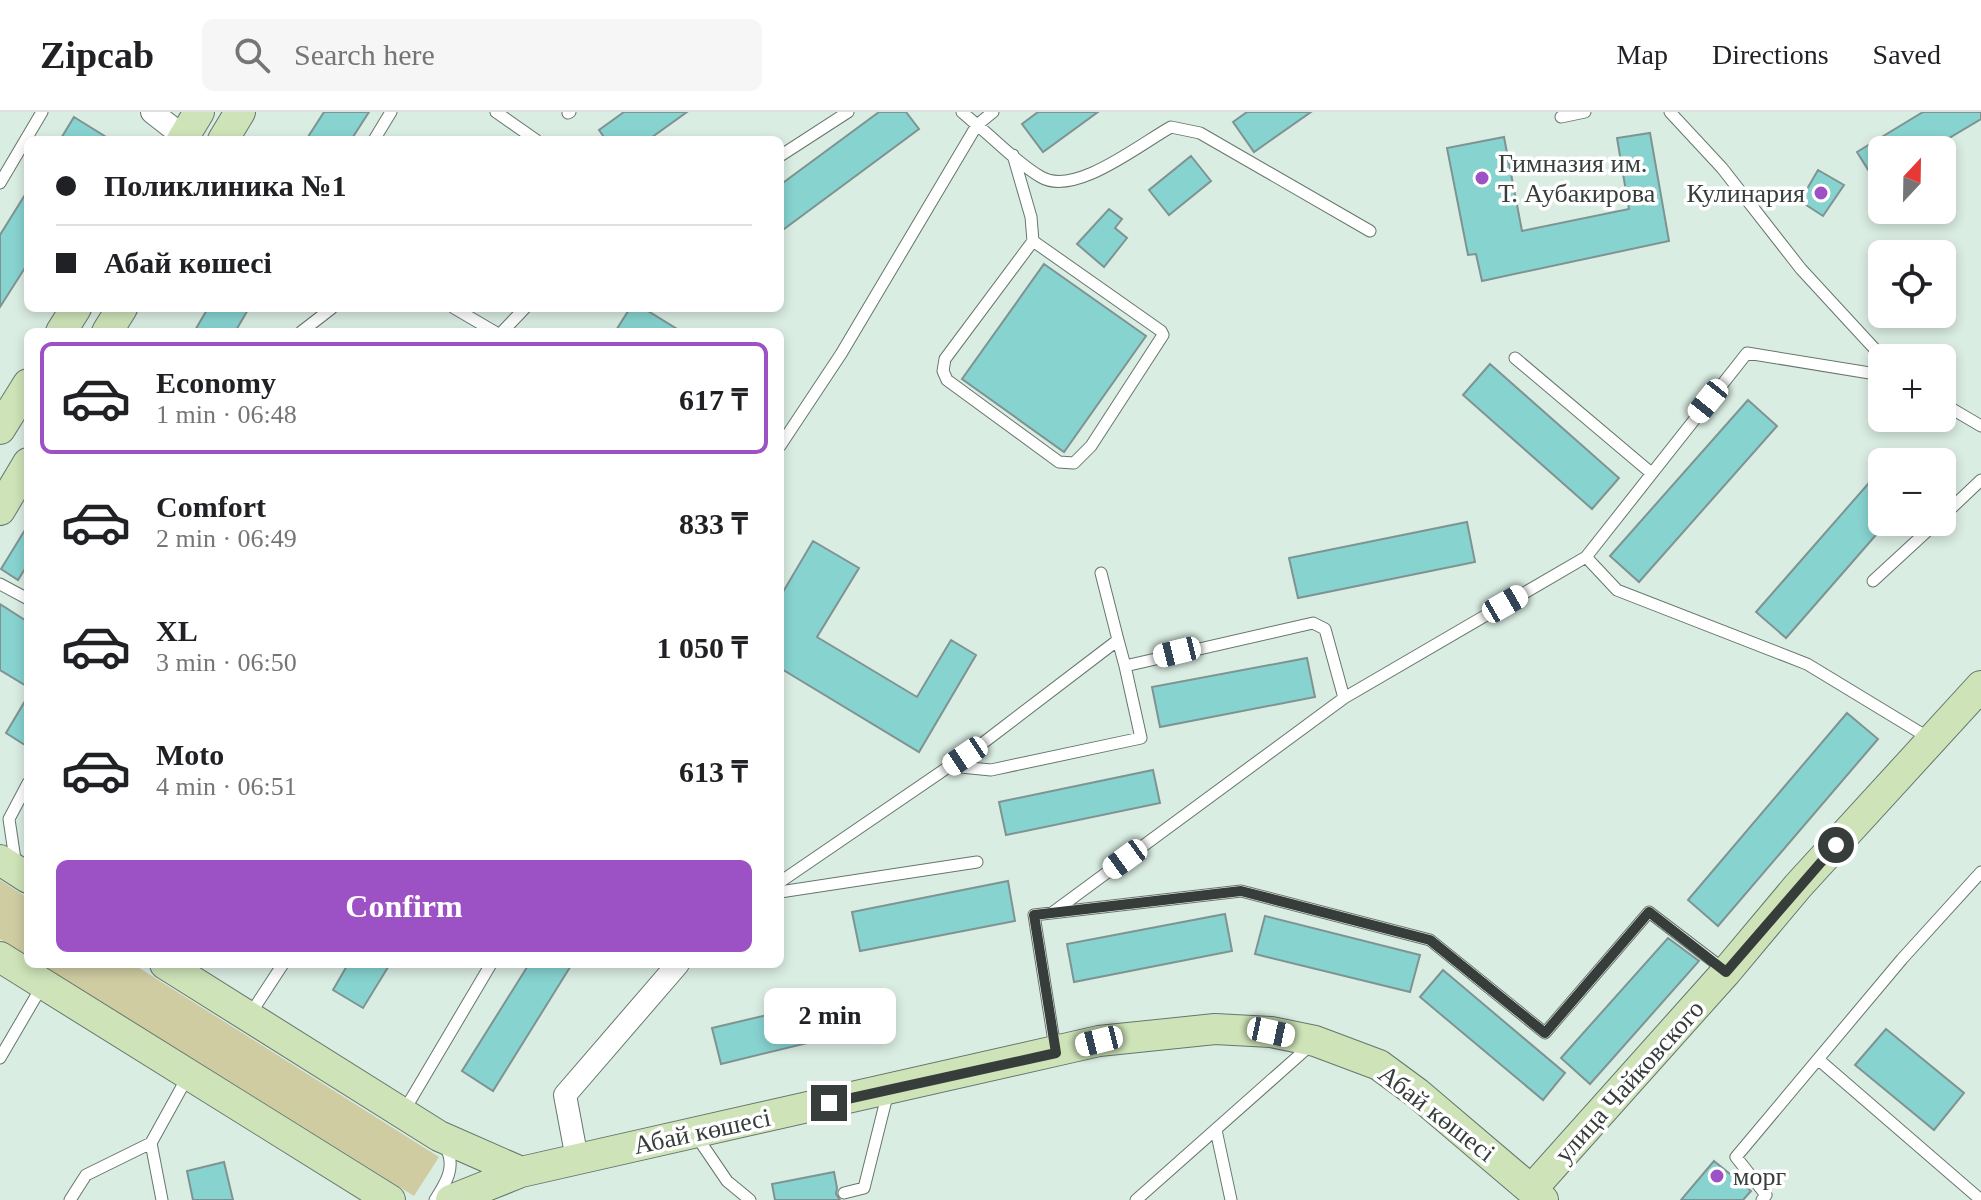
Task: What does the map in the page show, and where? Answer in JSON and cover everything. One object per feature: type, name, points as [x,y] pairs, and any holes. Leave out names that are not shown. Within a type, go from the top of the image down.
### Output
[{"type":"street","points":[[152,112],[188,132]]},
{"type":"street","points":[[225,136],[240,112]]},
{"type":"street","points":[[0,429],[24,390]]},
{"type":"street","points":[[0,510],[24,470]]},
{"type":"street","name":"улица Чайковского","points":[[1537,1195],[1798,886],[1981,686]]},
{"type":"street","points":[[0,957],[390,1200]]},
{"type":"street","points":[[171,968],[439,1136],[521,1172]]},
{"type":"street","points":[[577,1159],[565,1095],[675,968]]},
{"type":"street","name":"Абай көшесі","points":[[451,1200],[521,1172],[1099,1041],[1215,1029],[1271,1032],[1315,1041],[1379,1065],[1417,1093],[1537,1195]]},
{"type":"lane","points":[[28,136],[42,112]]},
{"type":"lane","points":[[376,136],[391,112]]},
{"type":"lane","points":[[496,112],[530,136]]},
{"type":"lane","points":[[784,153],[848,112]]},
{"type":"lane","points":[[962,112],[1043,178],[1062,182],[1081,179],[1171,127],[1187,129],[1200,133],[1370,231]]},
{"type":"lane","points":[[784,440],[841,354],[977,125],[993,112]]},
{"type":"lane","points":[[1561,117],[1585,112]]},
{"type":"lane","points":[[1670,112],[1722,168],[1801,269],[1870,344]]},
{"type":"lane","points":[[0,183],[24,142]]},
{"type":"lane","points":[[1013,155],[1031,217],[1033,241],[945,359],[943,371],[947,380],[1059,462],[1074,463],[1091,446],[1163,335],[1033,241]]},
{"type":"lane","points":[[306,328],[327,312]]},
{"type":"lane","points":[[461,312],[488,328]]},
{"type":"lane","points":[[506,328],[521,312]]},
{"type":"lane","points":[[1052,913],[1344,698],[1586,557],[1650,472],[1747,353],[1868,373]]},
{"type":"lane","points":[[1515,358],[1650,472]]},
{"type":"lane","points":[[1956,411],[1981,426]]},
{"type":"lane","points":[[1956,504],[1981,480]]},
{"type":"lane","points":[[1873,581],[1922,536]]},
{"type":"lane","points":[[1586,557],[1617,590],[1807,664],[1933,741]]},
{"type":"lane","points":[[951,766],[991,770],[1141,738],[1101,573]]},
{"type":"lane","points":[[0,584],[24,597]]},
{"type":"lane","points":[[1125,666],[1313,623],[1325,629],[1344,698]]},
{"type":"lane","points":[[784,879],[951,766],[1118,640]]},
{"type":"lane","points":[[15,870],[9,819],[24,791]]},
{"type":"lane","points":[[784,891],[977,862]]},
{"type":"lane","points":[[1762,1200],[1766,1195],[1736,1157],[1902,959],[1981,872]]},
{"type":"lane","points":[[1056,1053],[1034,915],[1241,891],[1430,940],[1545,1033],[1649,912],[1726,972]]},
{"type":"lane","points":[[249,1017],[280,968]]},
{"type":"lane","points":[[404,1112],[489,968]]},
{"type":"lane","points":[[0,1058],[42,985]]},
{"type":"lane","points":[[1136,1200],[1315,1041]]},
{"type":"lane","points":[[1819,1060],[1981,1200]]},
{"type":"lane","points":[[70,1200],[86,1175],[151,1143],[188,1075]]},
{"type":"lane","points":[[844,1193],[864,1188],[888,1090]]},
{"type":"lane","points":[[1216,1130],[1231,1200]]},
{"type":"lane","points":[[694,1133],[727,1181],[750,1200]]},
{"type":"lane","points":[[435,1200],[449,1179],[450,1154],[439,1136]]},
{"type":"lane","points":[[151,1143],[162,1200]]},
{"type":"shaded area","points":[[0,880],[24,895],[24,954],[0,939]]},
{"type":"shaded area","points":[[46,968],[139,968],[439,1157],[414,1196]]},
{"type":"building","points":[[324,112],[369,112],[354,136],[309,136]]},
{"type":"building","points":[[624,112],[687,112],[654,136],[603,136],[599,130]]},
{"type":"building","points":[[879,112],[906,112],[919,129],[784,229],[784,182]]},
{"type":"building","points":[[1038,112],[1098,112],[1043,152],[1022,124]]},
{"type":"building","points":[[1247,112],[1311,112],[1254,152],[1233,122]]},
{"type":"building","points":[[1923,112],[1981,112],[1981,119],[1952,136],[1883,136]]},
{"type":"building","points":[[74,117],[105,136],[62,136]]},
{"type":"building","name":"Гимназия им. Т. Аубакирова","points":[[1650,133],[1669,241],[1482,281],[1476,254],[1468,255],[1447,148],[1504,137],[1522,231],[1629,209],[1617,138]]},
{"type":"building","points":[[1868,145],[1868,170],[1857,152]]},
{"type":"building","points":[[1191,156],[1211,181],[1169,215],[1149,190]]},
{"type":"building","name":"Кулинария","points":[[1818,170],[1844,185],[1823,216],[1800,201]]},
{"type":"building","points":[[24,196],[24,269],[0,307],[0,235]]},
{"type":"building","points":[[1109,209],[1122,219],[1115,228],[1127,238],[1104,267],[1077,244]]},
{"type":"building","points":[[1044,264],[1146,336],[1064,452],[962,379]]},
{"type":"building","points":[[206,312],[247,312],[237,328],[196,328]]},
{"type":"building","points":[[628,312],[650,312],[676,328],[618,328]]},
{"type":"building","points":[[1490,364],[1619,478],[1592,509],[1463,395]]},
{"type":"building","points":[[1748,400],[1777,426],[1639,582],[1610,556]]},
{"type":"building","points":[[1868,484],[1868,536],[1875,536],[1786,638],[1756,612]]},
{"type":"building","points":[[1467,522],[1475,562],[1298,598],[1289,558]]},
{"type":"building","points":[[24,532],[24,570],[18,580],[1,569]]},
{"type":"building","points":[[813,541],[859,568],[817,637],[917,697],[951,640],[976,655],[919,752],[784,670],[784,590]]},
{"type":"building","points":[[0,604],[24,619],[24,685],[0,670]]},
{"type":"building","points":[[1307,658],[1315,697],[1160,727],[1152,687]]},
{"type":"building","points":[[24,703],[24,744],[6,733]]},
{"type":"building","points":[[1847,713],[1878,739],[1718,926],[1688,900]]},
{"type":"building","points":[[1153,770],[1160,803],[1006,835],[999,802]]},
{"type":"building","points":[[1008,881],[1015,921],[860,951],[852,912]]},
{"type":"building","points":[[1225,914],[1232,951],[1074,982],[1067,944]]},
{"type":"building","points":[[1265,916],[1420,955],[1410,992],[1255,954]]},
{"type":"building","points":[[1668,938],[1699,961],[1590,1084],[1561,1058]]},
{"type":"building","points":[[346,968],[388,968],[363,1008],[333,990]]},
{"type":"building","points":[[526,968],[570,968],[493,1091],[462,1071]]},
{"type":"building","points":[[1443,970],[1565,1073],[1543,1100],[1420,997]]},
{"type":"building","points":[[860,993],[869,1028],[721,1064],[712,1028]]},
{"type":"building","points":[[1886,1029],[1964,1093],[1934,1130],[1855,1065]]},
{"type":"building","name":"морг","points":[[1714,1161],[1751,1191],[1743,1200],[1681,1200]]},
{"type":"building","points":[[224,1162],[233,1200],[193,1200],[187,1171]]},
{"type":"building","points":[[834,1172],[836,1194],[840,1200],[775,1200],[772,1184]]},
{"type":"place","name":"Гимназия им. Т. Аубакирова","points":[[1482,178]]},
{"type":"place","name":"Кулинария","points":[[1821,193]]},
{"type":"place","name":"морг","points":[[1717,1176]]},
{"type":"route","points":[[829,1103],[1056,1053],[1034,915],[1241,891],[1430,940],[1545,1033],[1649,912],[1726,972],[1836,845]]}]
